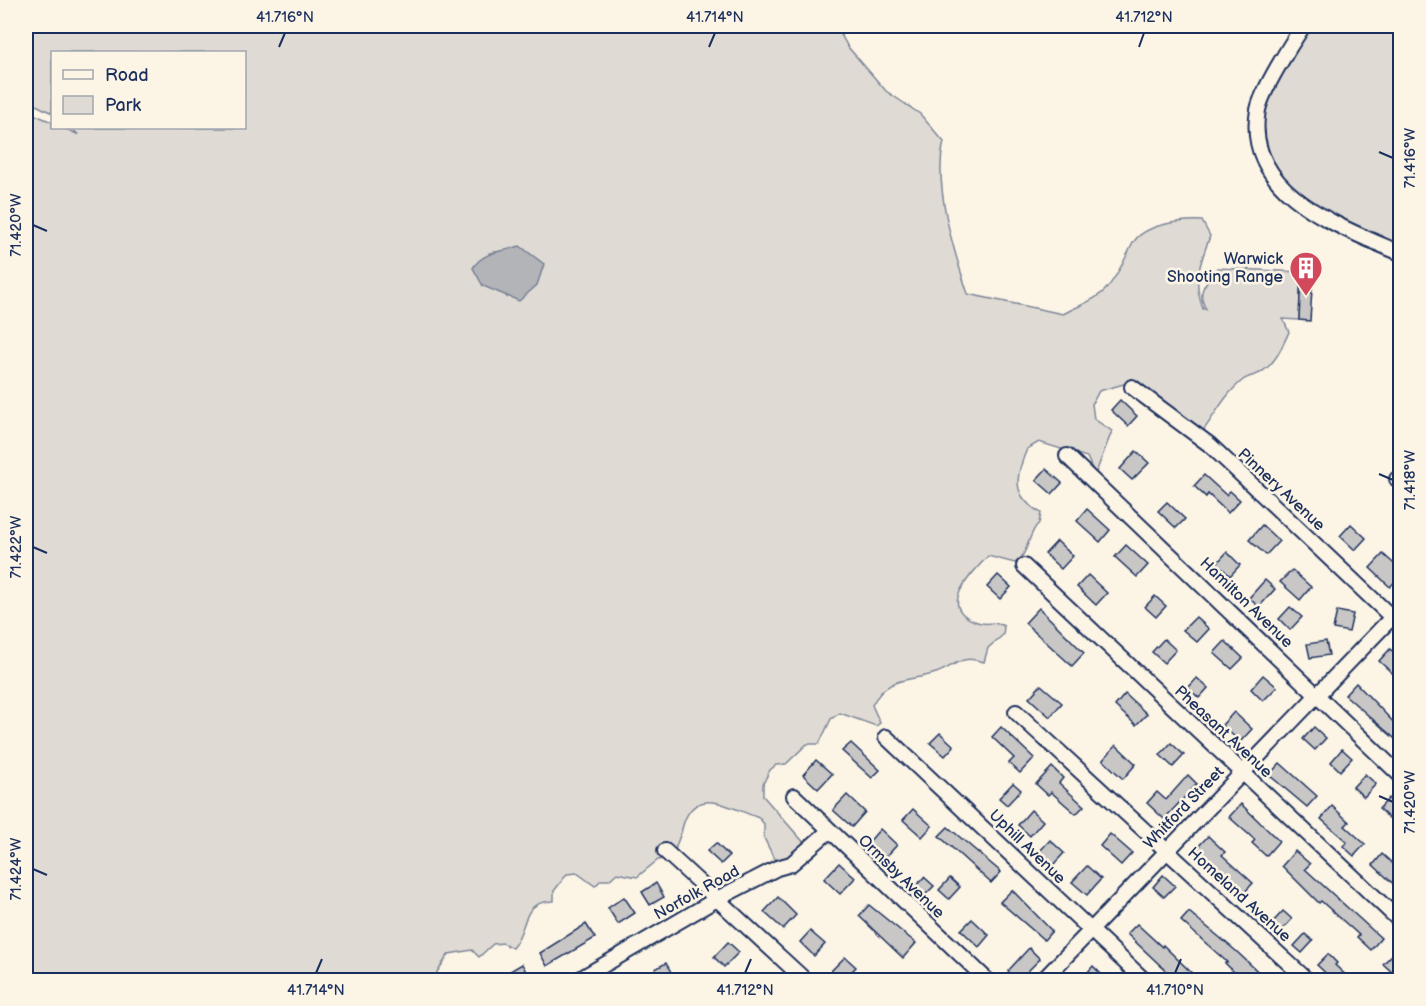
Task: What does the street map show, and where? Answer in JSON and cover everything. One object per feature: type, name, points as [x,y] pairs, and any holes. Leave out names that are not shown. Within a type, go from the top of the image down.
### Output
[{"type":"street","points":[[1303,26],[1259,108],[1258,138],[1263,155],[1273,175],[1285,191],[1300,204],[1401,252]]},
{"type":"street","name":"Pinnery Avenue","points":[[1132,387],[1210,445],[1398,617]]},
{"type":"street","name":"Hamilton Avenue","points":[[1067,456],[1401,775]]},
{"type":"street","name":"Pheasant Avenue","points":[[1024,566],[1401,921]]},
{"type":"street","name":"Whitford Street","points":[[1043,981],[1317,694],[1398,617]]},
{"type":"street","name":"Homeland Avenue","points":[[1016,712],[1307,981]]},
{"type":"street","name":"Uphill Avenue","points":[[886,737],[1144,981]]},
{"type":"street","name":"Ormsby Avenue","points":[[794,796],[987,981]]},
{"type":"street","name":"Norfolk Road","points":[[585,979],[717,899],[777,868],[791,864],[829,831]]},
{"type":"street","points":[[665,851],[805,981]]},
{"type":"green space","points":[[28,26],[836,26],[848,47],[886,91],[920,114],[944,142],[941,159],[943,198],[951,239],[968,294],[1063,314],[1093,299],[1107,288],[1122,266],[1133,243],[1146,231],[1164,224],[1202,221],[1210,236],[1200,264],[1198,280],[1203,309],[1206,309],[1202,292],[1206,282],[1217,268],[1301,272],[1299,320],[1283,319],[1289,332],[1274,360],[1266,369],[1236,386],[1200,435],[1131,382],[1099,391],[1092,404],[1094,419],[1112,431],[1095,475],[1087,457],[1039,442],[1027,449],[1020,468],[1018,485],[1024,500],[1041,513],[1039,523],[1020,559],[1015,563],[988,556],[966,581],[960,590],[958,600],[959,608],[965,616],[977,622],[997,623],[1004,626],[1003,635],[988,648],[984,662],[963,660],[936,673],[900,681],[885,689],[872,705],[880,723],[876,726],[840,713],[831,719],[819,744],[807,744],[786,764],[776,765],[770,770],[763,784],[763,796],[806,845],[778,866],[764,838],[764,824],[759,818],[724,805],[703,802],[694,806],[687,815],[676,846],[676,857],[658,860],[637,877],[617,873],[609,880],[601,880],[595,886],[577,873],[567,874],[554,891],[554,901],[543,902],[530,911],[512,948],[503,943],[493,944],[479,957],[472,950],[449,954],[437,972],[438,980],[26,980],[26,111],[51,122],[51,129],[66,129],[79,135],[72,129],[246,129],[246,51],[51,51],[51,112],[26,100]],"holes":[[[507,250],[507,298],[489,253]]]},
{"type":"green space","points":[[1303,26],[1400,26],[1400,252],[1296,201],[1258,141],[1268,86]]},
{"type":"shaded area","points":[[520,246],[544,264],[537,285],[519,301],[483,286],[473,268],[477,262],[488,255]]},
{"type":"building","name":"Warwick Shooting Range","points":[[1301,272],[1313,273],[1310,321],[1299,320]]},
{"type":"building","points":[[1120,400],[1137,416],[1128,426],[1111,410]]},
{"type":"building","points":[[1136,451],[1149,463],[1132,480],[1120,469]]},
{"type":"building","points":[[1046,469],[1062,483],[1052,494],[1036,480]]},
{"type":"building","points":[[1204,475],[1226,495],[1230,491],[1240,500],[1228,513],[1208,494],[1206,497],[1194,486]]},
{"type":"building","points":[[1167,502],[1185,519],[1176,528],[1158,511]]},
{"type":"building","points":[[1087,509],[1110,530],[1100,542],[1077,521]]},
{"type":"building","points":[[1351,524],[1366,538],[1355,550],[1340,536]]},
{"type":"building","points":[[1262,525],[1279,541],[1266,555],[1249,540]]},
{"type":"building","points":[[1057,541],[1073,556],[1061,569],[1045,554]]},
{"type":"building","points":[[1126,545],[1148,565],[1137,577],[1115,557]]},
{"type":"building","points":[[1227,552],[1240,565],[1230,576],[1217,563]]},
{"type":"building","points":[[1383,554],[1401,570],[1401,575],[1390,587],[1370,568]]},
{"type":"building","points":[[1292,570],[1311,587],[1300,600],[1280,582]]},
{"type":"building","points":[[998,575],[1011,587],[1000,599],[987,587]]},
{"type":"building","points":[[1088,575],[1107,593],[1096,605],[1077,587]]},
{"type":"building","points":[[1265,580],[1275,589],[1259,607],[1249,598]]},
{"type":"building","points":[[1155,596],[1166,606],[1156,617],[1145,607]]},
{"type":"building","points":[[1290,607],[1302,617],[1290,630],[1279,619]]},
{"type":"building","points":[[1039,608],[1084,653],[1072,666],[1025,623]]},
{"type":"building","points":[[1337,611],[1353,614],[1349,632],[1333,629]]},
{"type":"building","points":[[1196,617],[1209,629],[1197,642],[1183,630]]},
{"type":"building","points":[[1164,639],[1176,650],[1164,663],[1152,652]]},
{"type":"building","points":[[1225,641],[1243,658],[1232,669],[1214,653]]},
{"type":"building","points":[[1326,641],[1329,655],[1310,658],[1307,644]]},
{"type":"building","points":[[1390,649],[1401,659],[1401,681],[1379,661]]},
{"type":"building","points":[[1263,675],[1277,687],[1263,701],[1251,689]]},
{"type":"building","points":[[1197,678],[1208,688],[1199,698],[1188,688]]},
{"type":"building","points":[[1356,683],[1401,730],[1401,744],[1345,695]]},
{"type":"building","points":[[1041,685],[1062,703],[1050,717],[1029,698]]},
{"type":"building","points":[[1125,694],[1147,714],[1136,725],[1115,706]]},
{"type":"building","points":[[1234,712],[1252,729],[1240,742],[1222,725]]},
{"type":"building","points":[[1001,727],[1034,758],[1020,773],[1009,763],[1014,758],[992,737]]},
{"type":"building","points":[[1314,727],[1326,738],[1315,750],[1303,739]]},
{"type":"building","points":[[940,733],[954,746],[945,756],[930,743]]},
{"type":"building","points":[[851,743],[880,770],[872,778],[842,751]]},
{"type":"building","points":[[1171,743],[1184,755],[1173,767],[1160,755]]},
{"type":"building","points":[[1116,745],[1136,764],[1123,779],[1103,760]]},
{"type":"building","points":[[1342,749],[1352,758],[1340,771],[1331,762]]},
{"type":"building","points":[[816,760],[832,774],[818,789],[803,775]]},
{"type":"building","points":[[1280,763],[1317,796],[1307,807],[1269,775]]},
{"type":"building","points":[[1052,767],[1063,778],[1059,783],[1084,806],[1076,814],[1051,792],[1048,795],[1036,784]]},
{"type":"building","points":[[1365,774],[1376,784],[1364,797],[1353,787]]},
{"type":"building","points":[[1188,775],[1197,784],[1164,819],[1147,803],[1157,792],[1166,800]]},
{"type":"building","points":[[1013,783],[1021,790],[1007,805],[999,798]]},
{"type":"building","points":[[847,795],[865,812],[852,827],[833,810]]},
{"type":"building","points":[[1389,798],[1401,809],[1391,820],[1379,809]]},
{"type":"building","points":[[1241,804],[1279,841],[1266,856],[1252,843],[1255,840],[1229,817]]},
{"type":"building","points":[[1332,806],[1349,822],[1345,826],[1365,844],[1354,856],[1343,846],[1347,842],[1321,819]]},
{"type":"building","points":[[913,809],[932,826],[922,837],[903,820]]},
{"type":"building","points":[[1031,810],[1043,821],[1030,836],[1018,825]]},
{"type":"building","points":[[948,827],[1001,872],[991,883],[939,836]]},
{"type":"building","points":[[880,829],[897,845],[885,858],[868,843]]},
{"type":"building","points":[[1110,834],[1132,853],[1121,865],[1100,846]]},
{"type":"building","points":[[1208,836],[1225,852],[1222,855],[1253,883],[1243,894],[1195,850]]},
{"type":"building","points":[[1050,840],[1064,853],[1053,865],[1039,852]]},
{"type":"building","points":[[716,843],[729,856],[721,864],[707,851]]},
{"type":"building","points":[[1295,851],[1310,864],[1305,869],[1381,938],[1371,950],[1357,937],[1359,935],[1321,901],[1319,903],[1282,866]]},
{"type":"building","points":[[1382,854],[1401,871],[1401,891],[1373,865]]},
{"type":"building","points":[[839,863],[855,878],[840,894],[824,879]]},
{"type":"building","points":[[1087,866],[1101,879],[1087,895],[1072,882]]},
{"type":"building","points":[[1163,875],[1175,886],[1164,897],[1153,887]]},
{"type":"building","points":[[924,877],[934,886],[922,898],[913,889]]},
{"type":"building","points":[[950,878],[960,887],[949,899],[939,890]]},
{"type":"building","points":[[656,883],[664,897],[650,905],[642,892]]},
{"type":"building","points":[[1012,890],[1052,931],[1044,940],[1000,902]]},
{"type":"building","points":[[624,897],[635,913],[618,924],[608,908]]},
{"type":"building","points":[[778,897],[796,915],[783,929],[764,912]]},
{"type":"building","points":[[869,905],[916,943],[903,958],[859,916]]},
{"type":"building","points":[[1283,911],[1292,919],[1281,931],[1272,923]]},
{"type":"building","points":[[1189,912],[1268,981],[1243,981],[1225,963],[1227,962],[1181,921]]},
{"type":"building","points":[[972,919],[989,935],[979,947],[961,930]]},
{"type":"building","points":[[586,924],[595,938],[547,966],[540,953]]},
{"type":"building","points":[[1137,924],[1162,947],[1163,945],[1200,981],[1177,981],[1127,934]]},
{"type":"building","points":[[810,931],[825,944],[814,956],[800,942]]},
{"type":"building","points":[[1305,934],[1313,941],[1302,953],[1294,946]]},
{"type":"building","points":[[728,942],[739,952],[724,967],[714,957]]},
{"type":"building","points":[[1029,948],[1040,959],[1018,981],[1008,971]]},
{"type":"building","points":[[1394,953],[1401,959],[1401,980],[1383,964]]},
{"type":"building","points":[[1328,954],[1337,963],[1335,965],[1352,981],[1334,981],[1317,965]]},
{"type":"building","points":[[845,957],[856,967],[842,981],[831,971]]},
{"type":"building","points":[[666,963],[676,981],[661,981],[655,969]]},
{"type":"building","points":[[522,964],[529,977],[522,981],[508,981],[505,974]]},
{"type":"building","points":[[1093,966],[1108,981],[1080,981]]},
{"type":"place","name":"Warwick Shooting Range","points":[[1306,297]]}]
